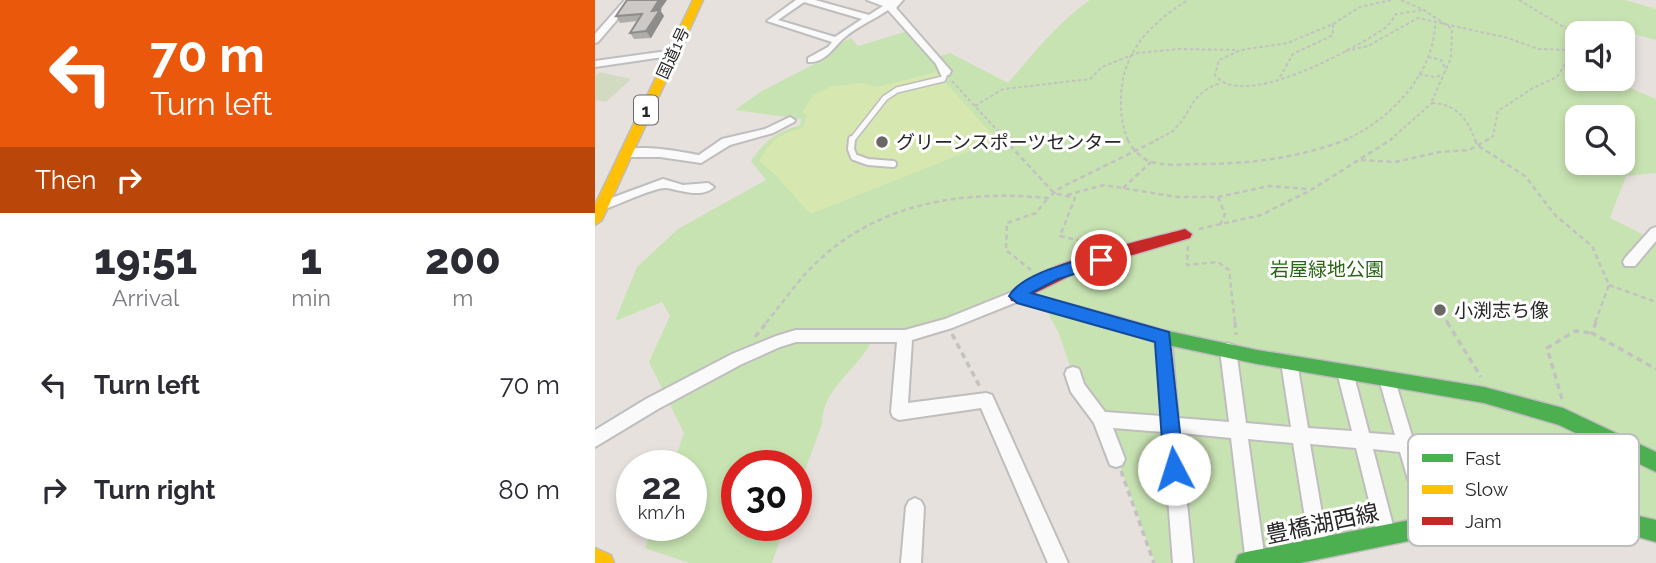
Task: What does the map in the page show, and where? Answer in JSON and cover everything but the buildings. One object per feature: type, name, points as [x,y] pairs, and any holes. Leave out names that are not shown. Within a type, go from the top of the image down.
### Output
[{"type":"main road","name":"国道1号","points":[[597,206],[660,55],[687,0]]},
{"type":"main road","name":"国道1号","points":[[597,206],[626,153],[698,0]]},
{"type":"main road","points":[[1017,296],[1038,282],[1067,270],[1185,234]]},
{"type":"main road","points":[[1017,296],[1163,337],[1494,398],[1563,416],[1599,434]]},
{"type":"main road","points":[[1639,454],[1656,462]]},
{"type":"main road","name":"豊橋湖西線","points":[[1639,527],[1656,531]]},
{"type":"main road","name":"豊橋湖西線","points":[[1250,562],[1408,528]]},
{"type":"main road","points":[[595,559],[603,563]]},
{"type":"street","points":[[595,40],[630,0]]},
{"type":"street","points":[[836,40],[771,21],[804,0],[869,18]]},
{"type":"street","points":[[871,0],[899,0]]},
{"type":"street","points":[[811,60],[831,49],[836,40],[888,2]]},
{"type":"street","points":[[888,2],[937,57],[945,73]]},
{"type":"street","points":[[595,64],[660,55]]},
{"type":"street","points":[[626,153],[660,153],[701,159],[726,142],[769,131],[790,120]]},
{"type":"street","points":[[597,206],[663,183],[683,189],[708,187]]},
{"type":"street","points":[[1630,261],[1656,232]]},
{"type":"street","points":[[595,439],[737,359],[796,336],[905,336],[947,324],[1017,296]]},
{"type":"street","points":[[905,336],[899,412],[986,400],[1058,563]]},
{"type":"street","points":[[1163,337],[1183,563]]},
{"type":"street","points":[[1235,351],[1238,430],[1250,562]]},
{"type":"street","points":[[1289,362],[1318,548]]},
{"type":"street","points":[[1345,372],[1386,533]]},
{"type":"street","points":[[1073,374],[1077,387],[1101,419],[1116,459]]},
{"type":"street","points":[[1387,379],[1408,451]]},
{"type":"street","points":[[1101,419],[1406,444]]},
{"type":"street","points":[[911,563],[915,507]]},
{"type":"lane","points":[[893,164],[868,162],[854,157],[852,139],[885,98],[897,90],[943,79],[945,73]]},
{"type":"path","points":[[1188,0],[1161,17],[1142,34],[1128,56],[1121,84],[1121,121],[1127,139],[1141,158],[1151,161],[1236,166],[1300,157],[1332,146],[1377,120],[1410,90],[1428,57],[1436,30],[1435,21]]},
{"type":"path","points":[[975,106],[1003,89],[1090,79],[1096,70],[1109,61],[1128,56],[1174,50],[1241,50],[1288,43],[1333,24],[1360,7],[1391,0]]},
{"type":"path","points":[[1235,351],[1229,270],[1219,262],[1187,265],[1188,246],[1185,234],[1262,215],[1311,190],[1405,128],[1431,103],[1451,58],[1452,29],[1424,10],[1401,0]]},
{"type":"path","points":[[1518,0],[1565,28]]},
{"type":"path","points":[[1038,282],[1033,272],[1006,250],[1007,223],[1036,213],[1054,193],[1174,131],[1193,100],[1212,86],[1221,83],[1238,87],[1263,85],[1340,53],[1385,29],[1396,14],[1424,10]]},
{"type":"path","points":[[1340,53],[1368,46],[1414,19],[1445,23],[1508,38],[1538,49],[1565,50]]},
{"type":"path","points":[[1279,79],[1283,62],[1297,49],[1333,35],[1333,24]]},
{"type":"path","points":[[1221,83],[1215,75],[1219,60],[1241,50]]},
{"type":"path","points":[[1428,57],[1441,60],[1446,70]]},
{"type":"path","points":[[1358,161],[1395,162],[1440,152],[1469,150],[1493,136],[1498,111],[1518,99],[1536,83],[1557,77],[1565,64]]},
{"type":"path","points":[[945,73],[1054,193],[1076,198],[1061,236],[1101,245]]},
{"type":"path","points":[[1419,74],[1434,77],[1443,75]]},
{"type":"path","points":[[1431,103],[1441,103],[1468,120],[1477,145],[1525,176],[1555,215],[1592,246],[1609,285],[1592,333],[1656,369]]},
{"type":"path","points":[[1431,103],[1443,103]]},
{"type":"path","points":[[1123,188],[1151,161]]},
{"type":"path","points":[[1064,195],[1104,185],[1177,197],[1218,197],[1269,186],[1311,190]]},
{"type":"path","points":[[737,359],[793,288],[819,260],[872,223],[914,205],[957,197],[1018,195],[1048,198]]},
{"type":"path","points":[[1218,197],[1225,214],[1220,225]]},
{"type":"path","points":[[1609,285],[1656,302]]},
{"type":"path","points":[[1446,320],[1494,398]]},
{"type":"path","points":[[947,324],[986,400]]},
{"type":"path","points":[[1563,404],[1546,348],[1574,331],[1591,333]]},
{"type":"path","points":[[1116,459],[1154,563]]},
{"type":"green space","name":"岩屋緑地公園","points":[[1090,0],[1625,0],[1656,9],[1656,40],[1635,34],[1635,21],[1565,21],[1565,91],[1635,90],[1656,99],[1656,173],[1626,176],[1610,218],[1656,241],[1656,531],[1639,529],[1639,434],[1408,434],[1408,531],[1246,563],[1155,563],[1103,419],[1077,387],[1059,334],[1044,305],[1017,296],[932,327],[872,340],[828,400],[812,451],[721,450],[721,541],[780,541],[772,563],[689,563],[645,548],[647,541],[707,541],[707,450],[678,450],[684,433],[649,362],[670,316],[662,302],[615,321],[637,267],[678,229],[766,180],[751,161],[771,138],[799,126],[802,119],[735,110],[762,91],[826,58],[841,43],[851,38],[858,46],[908,31],[937,57],[950,53],[1008,83],[1046,39]]},
{"type":"green space","points":[[600,72],[631,79],[606,102],[595,100],[595,76]]},
{"type":"green space","name":"グリーンスポーツセンター","points":[[936,72],[997,140],[810,214],[777,176],[759,161],[777,138],[803,128],[807,116],[803,112],[813,95],[830,87],[860,83],[877,87]]},
{"type":"traffic: fast","points":[[1107,321],[1163,337],[1257,357],[1484,395],[1563,417],[1598,434]]},
{"type":"traffic: fast","points":[[1639,454],[1656,462]]},
{"type":"traffic: fast","points":[[1639,527],[1656,531]]},
{"type":"traffic: fast","points":[[1246,563],[1408,531]]},
{"type":"traffic: slow","points":[[595,220],[698,0]]},
{"type":"traffic: slow","points":[[595,559],[603,563]]},
{"type":"traffic: jam","points":[[1107,321],[1017,296],[1077,265],[1185,234]]},
{"type":"place","name":"グリーンスポーツセンター","points":[[882,142]]},
{"type":"place","name":"小渕志ち像","points":[[1440,310]]},
{"type":"route","points":[[1101,260],[1052,275],[1017,296],[1163,337],[1174,469]]}]
